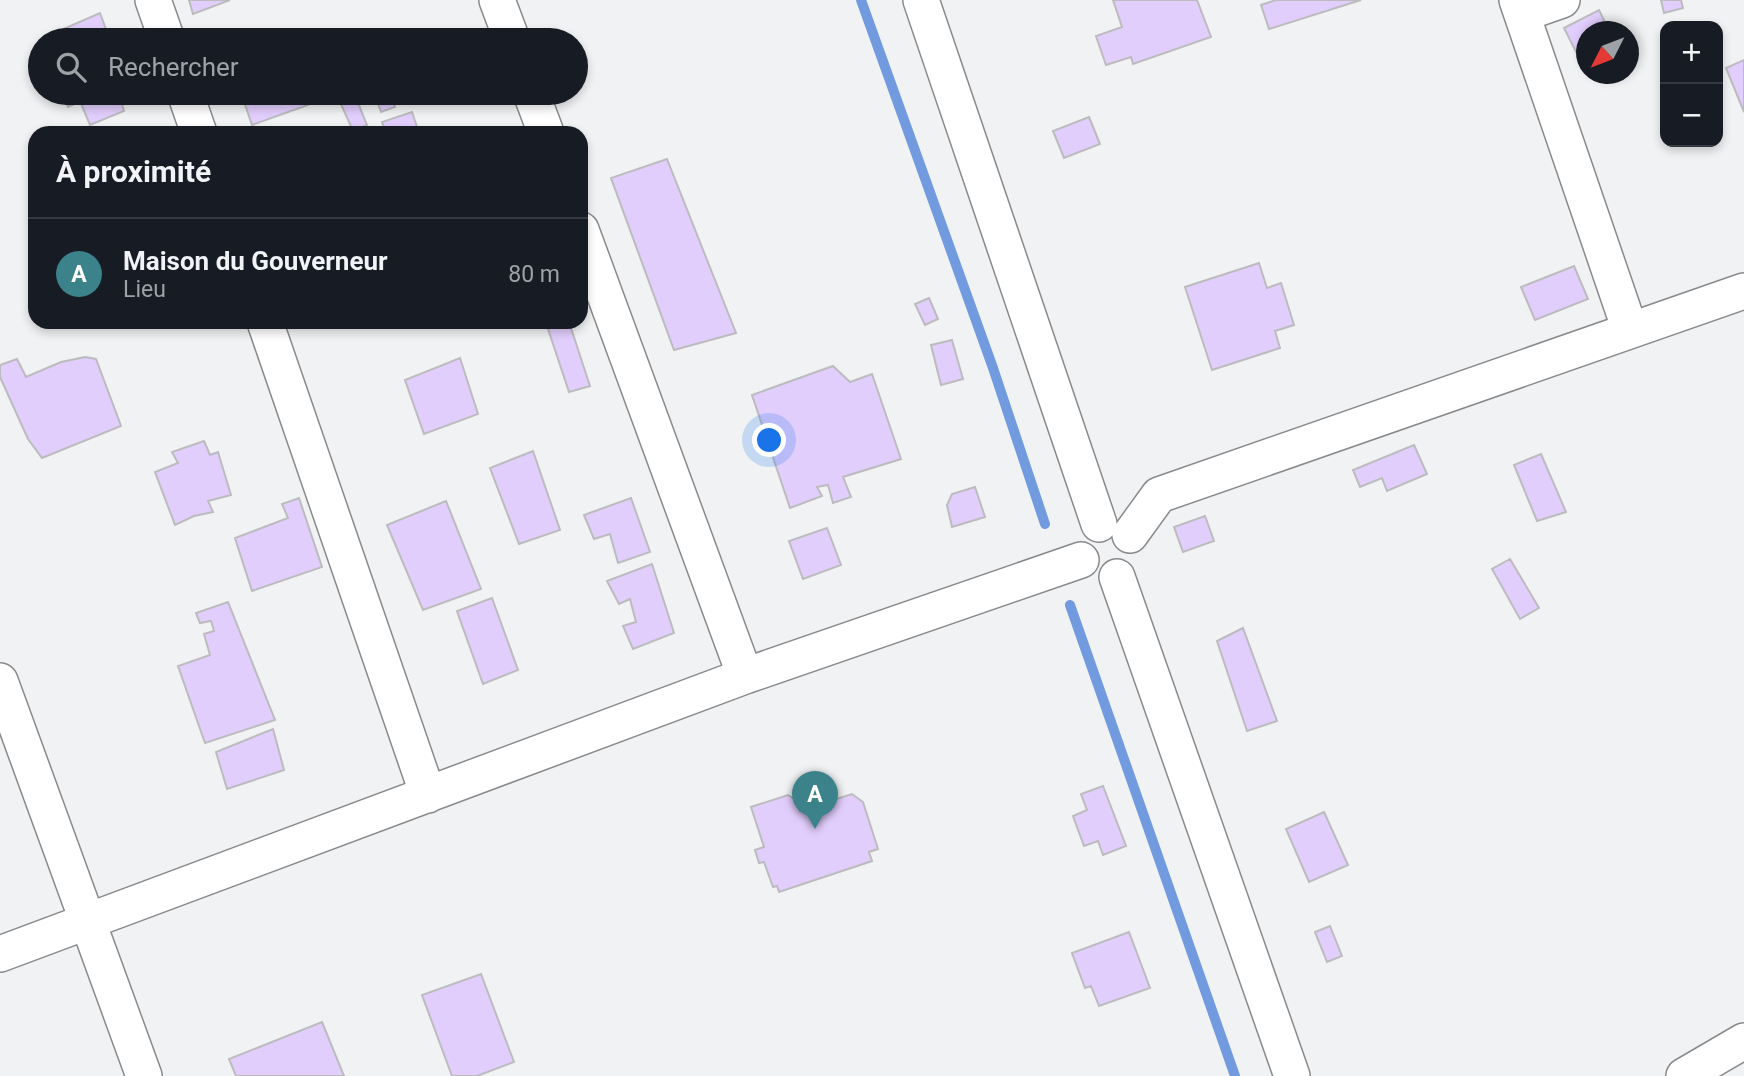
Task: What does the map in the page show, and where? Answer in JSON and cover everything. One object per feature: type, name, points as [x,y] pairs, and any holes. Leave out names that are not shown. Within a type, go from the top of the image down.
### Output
[{"type":"street","points":[[153,0],[163,28]]},
{"type":"street","points":[[497,0],[508,28]]},
{"type":"street","points":[[921,0],[1115,529],[1135,544],[1133,564],[1126,572],[1117,578],[1096,576],[1087,570],[1081,560],[1083,539],[1087,533],[1115,529],[1158,495],[1744,291]]},
{"type":"street","points":[[1562,0],[1519,7],[1630,330]]},
{"type":"street","points":[[190,105],[197,126]]},
{"type":"street","points":[[536,105],[543,126]]},
{"type":"street","points":[[588,249],[745,676]]},
{"type":"street","points":[[267,329],[428,795]]},
{"type":"street","points":[[0,954],[745,676],[1081,560]]},
{"type":"street","points":[[1117,578],[1292,1076]]},
{"type":"street","points":[[0,681],[144,1076]]},
{"type":"street","points":[[1684,1076],[1744,1041]]},
{"type":"building","points":[[189,0],[230,0],[193,14]]},
{"type":"building","points":[[1113,0],[1197,0],[1211,37],[1133,64],[1131,57],[1106,65],[1096,36],[1122,27]]},
{"type":"building","points":[[1276,0],[1361,0],[1269,29],[1261,5]]},
{"type":"building","points":[[1661,0],[1681,0],[1683,8],[1664,13]]},
{"type":"building","points":[[1599,10],[1604,21],[1578,21]]},
{"type":"building","points":[[100,13],[106,28],[66,28]]},
{"type":"building","points":[[1576,22],[1576,52],[1564,28]]},
{"type":"building","points":[[1744,60],[1744,112],[1726,68]]},
{"type":"building","points":[[82,105],[122,105],[124,111],[90,125]]},
{"type":"building","points":[[245,105],[308,105],[252,125]]},
{"type":"building","points":[[341,105],[359,105],[367,125],[351,126]]},
{"type":"building","points":[[378,105],[394,105],[395,107],[381,112]]},
{"type":"building","points":[[412,112],[417,126],[383,126],[382,122]]},
{"type":"building","points":[[1089,117],[1100,144],[1064,158],[1053,131]]},
{"type":"building","points":[[667,159],[736,333],[674,350],[611,178]]},
{"type":"building","points":[[1259,263],[1267,288],[1281,283],[1294,325],[1275,331],[1280,348],[1212,370],[1185,287]]},
{"type":"building","points":[[1574,266],[1588,299],[1535,320],[1521,287]]},
{"type":"building","points":[[929,298],[938,319],[925,325],[915,304]]},
{"type":"building","points":[[548,329],[571,329],[590,386],[569,392]]},
{"type":"building","points":[[952,340],[963,379],[941,385],[931,345]]},
{"type":"building","points":[[85,357],[96,359],[121,426],[42,458],[28,439],[0,377],[0,365],[17,359],[26,377],[61,362]]},
{"type":"building","points":[[460,358],[478,414],[424,434],[405,380]]},
{"type":"building","points":[[833,366],[850,382],[872,374],[901,459],[843,477],[851,497],[833,503],[828,485],[817,487],[822,496],[790,508],[752,395]]},
{"type":"building","points":[[204,441],[210,455],[218,452],[231,495],[208,501],[213,512],[194,516],[175,525],[155,472],[178,463],[172,452]]},
{"type":"building","points":[[1414,445],[1427,474],[1387,491],[1382,478],[1360,487],[1353,470]]},
{"type":"building","points":[[533,451],[560,530],[519,544],[490,468]]},
{"type":"building","points":[[1541,454],[1566,512],[1537,521],[1514,465]]},
{"type":"building","points":[[975,487],[985,517],[952,527],[947,505],[952,494]]},
{"type":"building","points":[[299,498],[322,567],[252,591],[235,538],[288,518],[282,504]]},
{"type":"building","points":[[631,498],[650,552],[618,563],[610,534],[594,539],[584,515]]},
{"type":"building","points":[[446,501],[481,589],[423,610],[387,525]]},
{"type":"building","points":[[1205,516],[1214,541],[1183,552],[1174,527]]},
{"type":"building","points":[[827,528],[841,565],[803,579],[789,541]]},
{"type":"building","points":[[1510,559],[1539,608],[1520,619],[1492,569]]},
{"type":"building","points":[[652,564],[674,633],[633,649],[623,626],[636,622],[630,599],[619,604],[607,581]]},
{"type":"building","points":[[492,598],[518,670],[483,684],[457,611]]},
{"type":"building","points":[[228,602],[275,720],[205,743],[178,666],[210,655],[204,634],[214,631],[211,621],[200,623],[196,613]]},
{"type":"building","points":[[1243,628],[1277,721],[1247,731],[1217,641]]},
{"type":"building","points":[[273,729],[284,770],[227,789],[216,752]]},
{"type":"building","points":[[1103,786],[1126,846],[1103,855],[1098,841],[1084,846],[1073,816],[1087,810],[1081,794]]},
{"type":"building","points":[[825,788],[829,790],[833,800],[852,794],[863,802],[878,849],[869,852],[872,861],[779,892],[777,886],[773,887],[764,862],[759,863],[755,850],[764,847],[751,807],[788,795],[796,800],[800,811],[818,806],[815,795]]},
{"type":"building","points":[[1324,812],[1348,865],[1309,882],[1286,829]]},
{"type":"building","points":[[1330,926],[1342,956],[1327,962],[1315,932]]},
{"type":"building","points":[[1129,932],[1150,988],[1099,1006],[1091,986],[1085,988],[1072,953]]},
{"type":"building","points":[[481,974],[514,1062],[477,1076],[452,1076],[422,995]]},
{"type":"building","points":[[322,1022],[344,1076],[236,1076],[229,1059]]},
{"type":"waterway","points":[[861,0],[993,368],[1045,524]]},
{"type":"waterway","points":[[1070,605],[1235,1076]]},
{"type":"place","name":"Maison du Gouverneur","points":[[815,829]]}]
